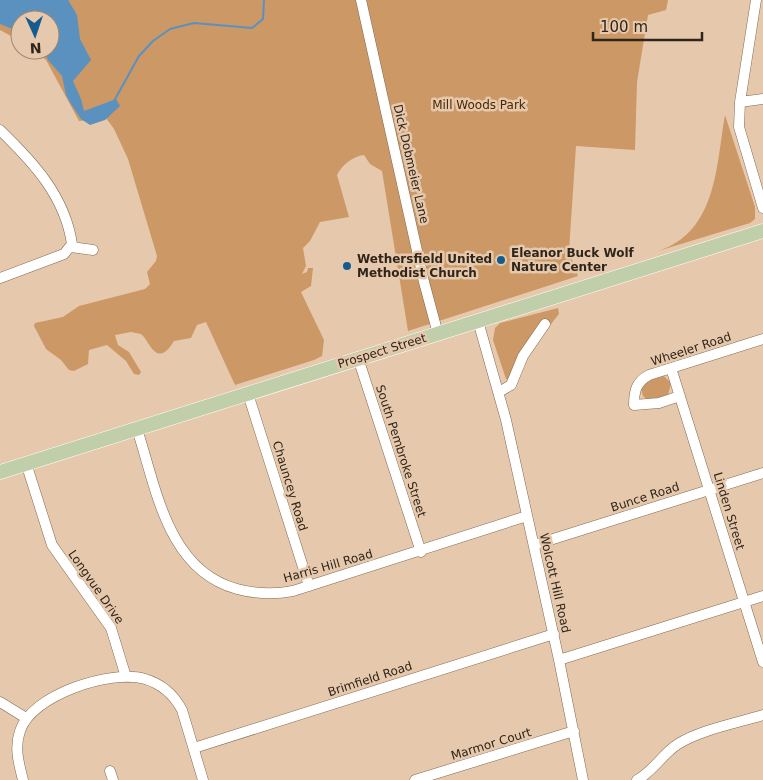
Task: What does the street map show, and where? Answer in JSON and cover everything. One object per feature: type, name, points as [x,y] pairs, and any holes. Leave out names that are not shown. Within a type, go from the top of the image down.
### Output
[{"type":"main road","name":"Prospect Street","points":[[0,472],[763,231]]},
{"type":"street","name":"Dick Dobmeier Lane","points":[[361,0],[424,282],[438,334]]},
{"type":"street","points":[[756,0],[740,102],[741,139],[763,208]]},
{"type":"street","points":[[740,102],[763,98]]},
{"type":"street","points":[[0,130],[27,156],[51,185],[68,229],[71,247]]},
{"type":"street","points":[[71,247],[93,250]]},
{"type":"street","points":[[0,278],[64,254],[71,247]]},
{"type":"street","name":"Wolcott Hill Road","points":[[478,321],[499,392],[554,634],[583,780]]},
{"type":"street","points":[[499,392],[511,385],[523,356],[545,324]]},
{"type":"street","name":"Wheeler Road","points":[[680,396],[652,404],[634,406],[635,388],[638,383],[649,375],[763,339]]},
{"type":"street","name":"South Pembroke Street","points":[[358,358],[420,552]]},
{"type":"street","name":"Linden Street","points":[[670,368],[763,662]]},
{"type":"street","name":"Chauncey Road","points":[[248,394],[309,586]]},
{"type":"street","name":"Harris Hill Road","points":[[137,429],[170,529],[180,547],[202,572],[223,584],[253,593],[283,593],[309,586],[420,552],[527,516]]},
{"type":"street","name":"Longvue Drive","points":[[26,464],[52,545],[111,628],[126,677]]},
{"type":"street","name":"Bunce Road","points":[[534,545],[763,473]]},
{"type":"street","points":[[559,660],[763,596]]},
{"type":"street","name":"Brimfield Road","points":[[194,748],[554,634]]},
{"type":"street","points":[[23,780],[17,747],[20,730],[26,718],[38,706],[57,696],[91,684],[126,677],[155,682],[171,694],[182,710],[203,780]]},
{"type":"street","points":[[0,702],[26,718]]},
{"type":"street","points":[[636,780],[648,773],[670,750],[684,740],[763,714]]},
{"type":"street","name":"Marmor Court","points":[[415,780],[574,731]]},
{"type":"green space","name":"Mill Woods Park","points":[[0,0],[668,0],[666,10],[648,15],[637,82],[635,150],[576,146],[569,251],[578,276],[408,331],[382,171],[370,164],[364,155],[356,157],[348,162],[337,175],[349,217],[320,222],[310,241],[303,248],[306,266],[302,274],[307,272],[308,268],[313,268],[311,286],[301,292],[324,340],[322,356],[235,385],[206,322],[197,325],[191,338],[174,341],[162,353],[155,351],[141,334],[131,332],[115,335],[118,345],[129,352],[141,372],[139,375],[134,374],[126,361],[107,345],[89,350],[88,364],[74,371],[69,370],[61,360],[46,349],[34,326],[35,323],[63,317],[79,306],[145,289],[150,284],[147,272],[156,261],[157,256],[128,159],[114,129],[106,118],[79,121],[46,60],[60,60],[60,10],[10,10],[10,36],[0,30]]},
{"type":"green space","points":[[725,115],[755,207],[755,219],[750,223],[658,251],[677,242],[692,229],[703,213],[715,175]]},
{"type":"green space","points":[[558,308],[559,314],[551,324],[545,321],[510,380],[506,379],[493,340],[495,328],[500,323]]},
{"type":"green space","points":[[664,376],[671,383],[668,395],[648,400],[643,396],[641,388],[648,381]]},
{"type":"water","points":[[0,0],[68,0],[77,15],[80,39],[91,60],[73,81],[84,111],[116,99],[120,106],[105,120],[90,125],[81,119],[71,104],[66,95],[62,76],[48,60],[60,60],[60,10],[10,10],[10,28],[0,24]]},
{"type":"waterway","points":[[114,101],[139,56],[153,41],[170,29],[194,23],[252,28],[263,19],[264,0]]},
{"type":"place","name":"Eleanor Buck Wolf Nature Center","points":[[501,260]]},
{"type":"place","name":"Wethersfield United Methodist Church","points":[[347,266]]}]
